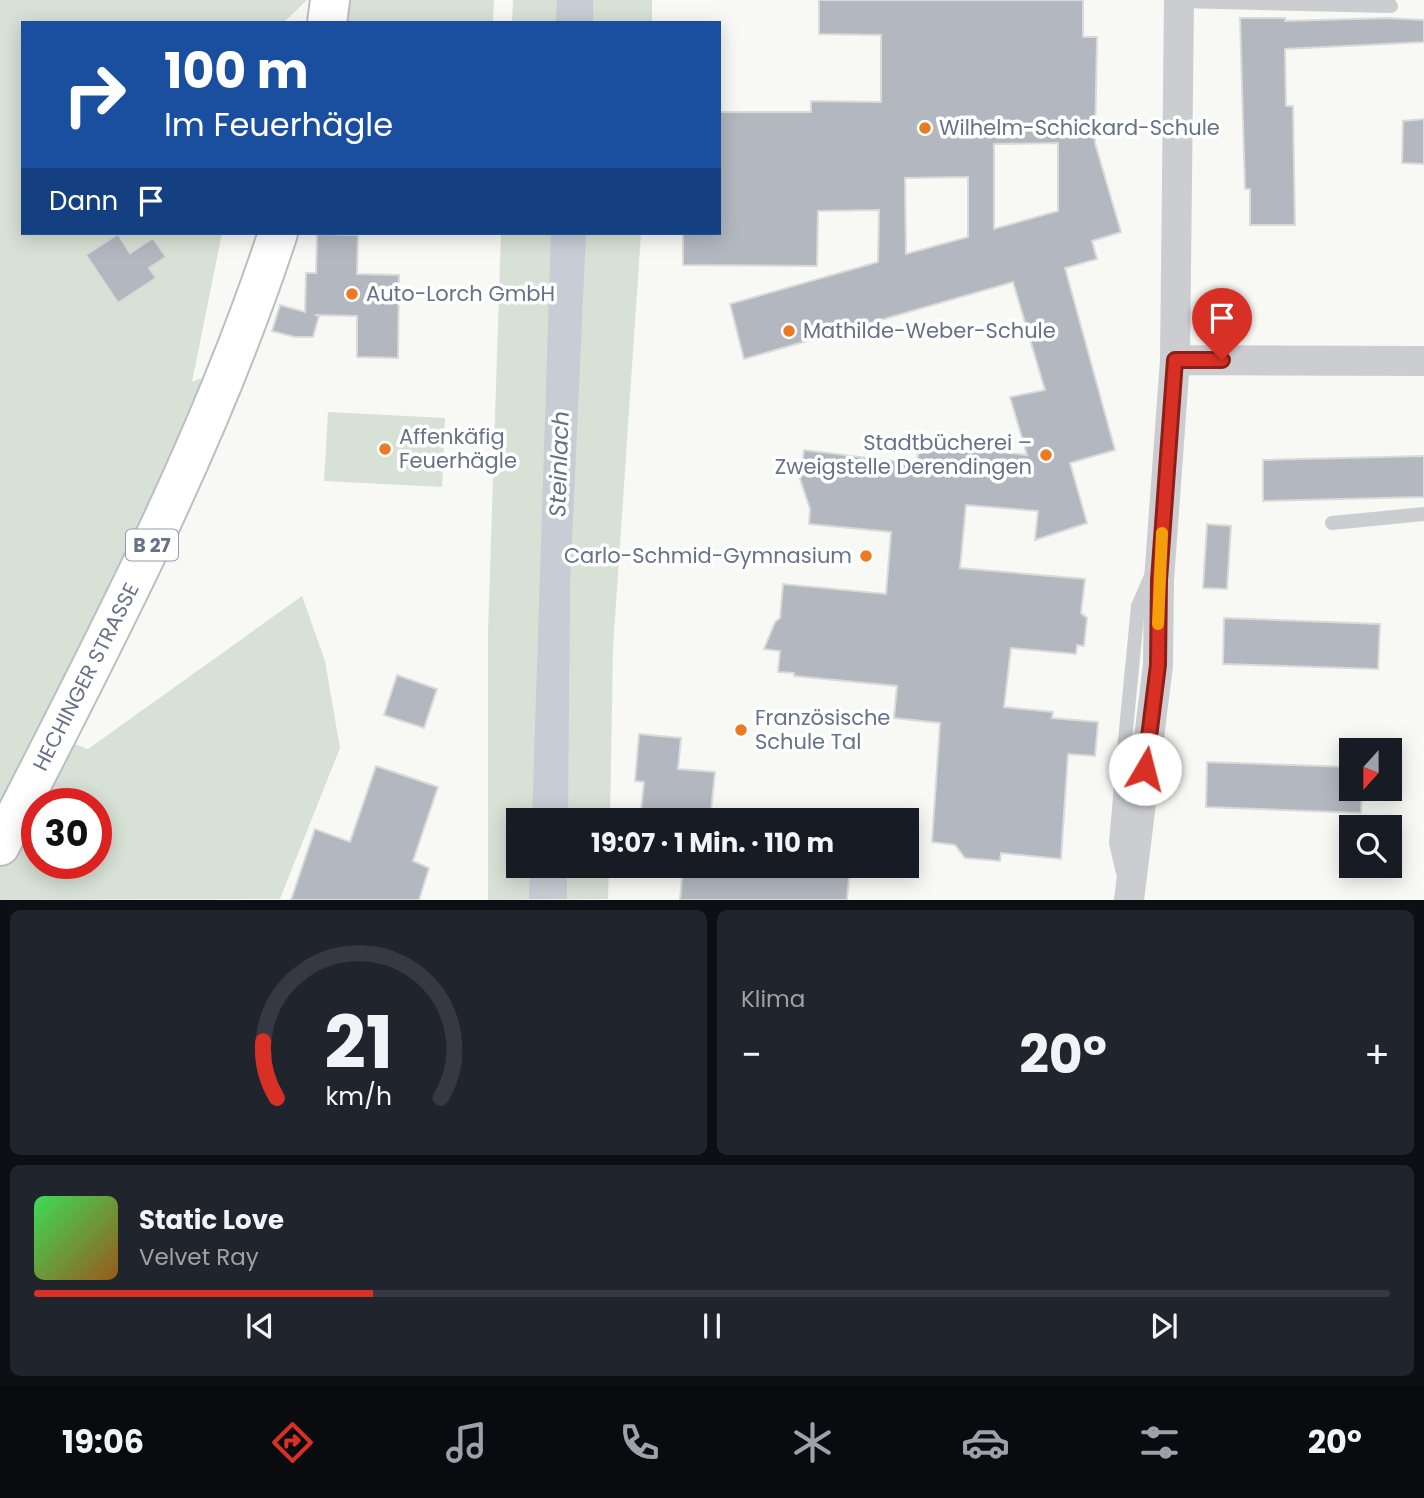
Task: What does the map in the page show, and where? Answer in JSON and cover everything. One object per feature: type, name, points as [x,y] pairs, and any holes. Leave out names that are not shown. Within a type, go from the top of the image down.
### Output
[{"type":"main road","points":[[327,21],[330,0]]},
{"type":"main road","name":"HECHINGER STRASSE","points":[[0,846],[136,578],[183,477],[231,366],[277,235]]},
{"type":"street","points":[[1129,899],[1157,681],[1161,552],[1175,360],[1180,1]]},
{"type":"street","points":[[1175,360],[1424,361]]},
{"type":"lane","points":[[1180,1],[1391,6]]},
{"type":"lane","points":[[1332,523],[1424,514]]},
{"type":"shaded area","points":[[0,0],[307,0],[285,21],[21,21],[21,235],[222,235],[192,382],[231,366],[56,737],[88,749],[302,596],[325,661],[340,748],[280,899],[0,900]]},
{"type":"shaded area","points":[[345,0],[494,0],[493,21],[342,21]]},
{"type":"shaded area","points":[[513,0],[652,0],[652,21],[512,21]]},
{"type":"shaded area","points":[[501,235],[641,235],[613,648],[610,808],[506,808],[506,878],[609,878],[608,899],[488,900],[488,632]]},
{"type":"shaded area","name":"Affenkäfig Feuerhägle","points":[[328,412],[445,418],[442,487],[324,481]]},
{"type":"water","points":[[557,0],[593,0],[593,21],[556,21]]},
{"type":"water","name":"Steinlach","points":[[551,235],[586,235],[570,585],[568,808],[532,808]]},
{"type":"water","points":[[530,878],[567,878],[567,899],[529,899]]},
{"type":"building","points":[[819,0],[1083,0],[1083,37],[1097,37],[1095,143],[1121,232],[1092,241],[1097,259],[1065,268],[1115,450],[1070,463],[1087,523],[1035,540],[1038,511],[966,505],[960,568],[1085,579],[1081,613],[1087,618],[1084,646],[1077,645],[1076,654],[1011,648],[1004,707],[1053,712],[1052,718],[1098,722],[1095,756],[1068,754],[1061,859],[1001,853],[1000,861],[965,858],[955,845],[932,842],[940,723],[894,718],[897,686],[794,676],[794,673],[778,672],[780,651],[764,649],[775,622],[780,618],[783,584],[886,594],[891,532],[809,524],[810,509],[800,479],[804,450],[917,464],[919,442],[1027,455],[1010,397],[1045,390],[1013,282],[744,359],[730,304],[878,262],[879,210],[818,211],[817,266],[683,265],[683,235],[721,235],[721,112],[811,112],[811,101],[881,102],[881,35],[819,34]],"holes":[[[1058,143],[1058,211],[994,229],[994,144]],[[968,177],[968,237],[906,254],[905,178]]]},
{"type":"building","points":[[1240,18],[1285,18],[1285,21],[1388,18],[1424,20],[1424,42],[1285,49],[1286,106],[1293,106],[1295,225],[1250,225],[1250,189],[1245,189]]},
{"type":"building","points":[[1424,119],[1424,164],[1402,163],[1403,121]]},
{"type":"building","points":[[119,235],[130,253],[153,238],[166,257],[149,268],[156,278],[118,303],[86,255]]},
{"type":"building","name":"Auto-Lorch GmbH","points":[[317,235],[358,235],[357,274],[399,275],[398,358],[357,357],[357,316],[315,315],[319,316],[313,337],[295,337],[272,331],[280,305],[305,312],[306,273],[316,273]]},
{"type":"building","points":[[1424,456],[1424,497],[1263,501],[1263,460]]},
{"type":"building","points":[[1207,524],[1231,526],[1227,589],[1203,588]]},
{"type":"building","points":[[1224,618],[1380,624],[1378,669],[1223,664]]},
{"type":"building","points":[[397,675],[437,689],[424,728],[384,715]]},
{"type":"building","points":[[639,734],[681,738],[678,769],[715,772],[711,808],[641,808],[644,782],[635,781]]},
{"type":"building","points":[[1207,762],[1339,767],[1339,802],[1361,802],[1361,813],[1206,807]]},
{"type":"building","points":[[376,766],[438,787],[413,861],[429,868],[419,900],[291,900],[315,829],[350,842]]},
{"type":"building","points":[[682,878],[849,878],[847,900],[680,900]]},
{"type":"slow traffic","points":[[1158,624],[1162,533]]},
{"type":"place","name":"Wilhelm-Schickard-Schule","points":[[925,128]]},
{"type":"place","name":"Auto-Lorch GmbH","points":[[352,294]]},
{"type":"place","name":"Mathilde-Weber-Schule","points":[[789,331]]},
{"type":"place","name":"Affenkäfig Feuerhägle","points":[[385,449]]},
{"type":"place","name":"Stadtbücherei – Zweigstelle Derendingen","points":[[1046,455]]},
{"type":"place","name":"Carlo-Schmid-Gymnasium","points":[[866,556]]},
{"type":"place","name":"Französische Schule Tal","points":[[741,730]]},
{"type":"route","points":[[1145,769],[1157,681],[1159,580],[1175,360],[1222,360]]}]
